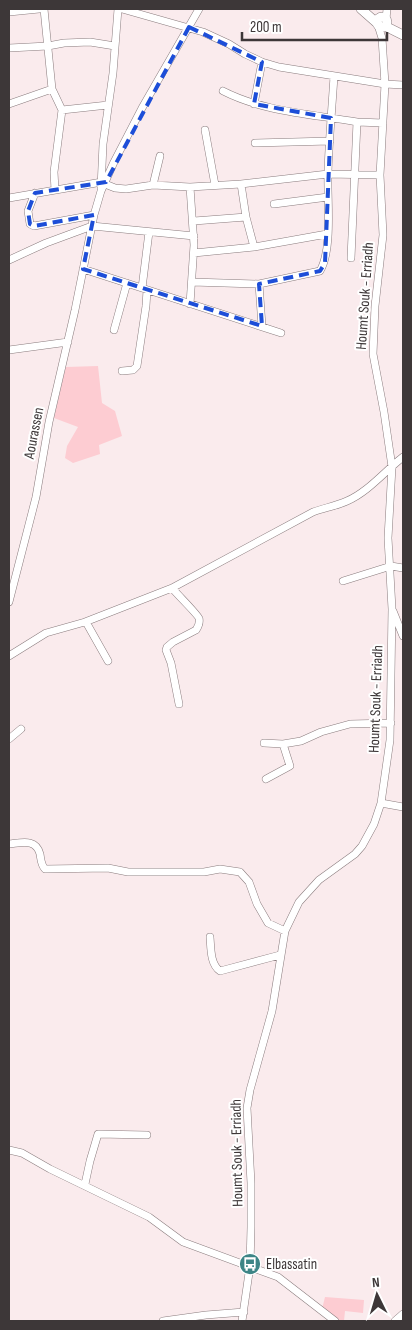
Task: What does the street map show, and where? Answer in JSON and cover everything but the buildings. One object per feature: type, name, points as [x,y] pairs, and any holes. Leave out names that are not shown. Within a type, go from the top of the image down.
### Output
[{"type":"main road","points":[[361,9],[383,19],[403,34]]},
{"type":"street","points":[[9,12],[39,9]]},
{"type":"street","points":[[44,9],[52,89],[62,110],[54,172],[55,190]]},
{"type":"street","points":[[103,183],[102,158],[120,9],[189,27],[216,38],[244,54],[279,67],[385,84],[403,85]]},
{"type":"street","points":[[150,17],[151,9]]},
{"type":"street","points":[[103,183],[142,108],[198,9]]},
{"type":"street","name":"Houmt Souk - Erriadh","points":[[242,1321],[250,1266],[252,1192],[247,1108],[250,1090],[272,1011],[285,931],[299,902],[319,880],[349,860],[362,846],[374,824],[381,803],[388,758],[391,723],[392,609],[388,538],[392,467],[374,354],[375,306],[383,246],[380,174],[385,84],[382,38],[383,19]]},
{"type":"street","points":[[9,48],[90,42],[115,46]]},
{"type":"street","points":[[254,104],[262,62]]},
{"type":"street","points":[[192,282],[259,284],[320,271],[325,263],[334,76]]},
{"type":"street","points":[[9,104],[52,89]]},
{"type":"street","points":[[223,91],[254,104],[273,108],[357,122],[384,123]]},
{"type":"street","points":[[62,110],[108,105]]},
{"type":"street","points":[[351,258],[357,122]]},
{"type":"street","points":[[205,130],[215,185]]},
{"type":"street","points":[[255,143],[330,141]]},
{"type":"street","points":[[154,185],[160,156]]},
{"type":"street","points":[[102,158],[107,162],[114,162]]},
{"type":"street","points":[[9,198],[103,183],[115,188],[126,189],[154,185],[190,188],[328,174],[380,174]]},
{"type":"street","name":"Aourassen","points":[[9,602],[36,497],[49,422],[68,342],[94,215],[103,183]]},
{"type":"street","points":[[242,184],[246,217],[254,247]]},
{"type":"street","points":[[190,188],[194,221],[194,253],[190,304]]},
{"type":"street","points":[[35,194],[28,211],[30,224],[34,226],[94,215]]},
{"type":"street","points":[[274,204],[328,197]]},
{"type":"street","points":[[194,221],[246,217]]},
{"type":"street","points":[[9,260],[46,243],[92,226],[194,236]]},
{"type":"street","points":[[122,371],[133,370],[137,366],[146,306],[144,289],[149,232]]},
{"type":"street","points":[[194,253],[254,247],[327,234]]},
{"type":"street","points":[[83,269],[281,333]]},
{"type":"street","points":[[114,330],[127,284]]},
{"type":"street","points":[[259,284],[262,326]]},
{"type":"street","points":[[9,350],[68,342]]},
{"type":"street","points":[[9,656],[46,633],[86,622],[172,588],[313,512],[348,501],[403,457]]},
{"type":"street","points":[[343,581],[391,566],[403,568]]},
{"type":"street","points":[[172,588],[199,618],[196,630],[172,642],[166,650],[171,663],[178,704]]},
{"type":"street","points":[[392,609],[403,636]]},
{"type":"street","points":[[86,622],[108,661]]},
{"type":"street","points":[[264,743],[283,744],[301,741],[321,732],[350,724],[391,723]]},
{"type":"street","points":[[9,739],[20,729]]},
{"type":"street","points":[[266,779],[290,766],[283,744]]},
{"type":"street","points":[[381,803],[403,807]]},
{"type":"street","points":[[9,844],[32,843],[39,850],[41,864],[45,870],[108,868],[128,872],[204,872],[220,869],[240,872],[249,882],[257,904],[268,923],[285,931]]},
{"type":"street","points":[[210,937],[211,954],[216,968],[220,972],[280,955]]},
{"type":"street","points":[[85,1184],[98,1134],[147,1135]]},
{"type":"street","points":[[9,1150],[22,1153],[50,1169],[85,1184],[149,1217],[183,1242],[271,1274],[284,1281],[335,1321]]},
{"type":"street","points":[[163,1321],[244,1312]]},
{"type":"street","points":[[395,1321],[403,1314]]},
{"type":"highlighted area","points":[[189,27],[262,62],[254,104],[331,118],[325,263],[320,271],[259,284],[262,326],[83,269],[94,215],[34,226],[30,224],[28,211],[35,193],[106,182]]},
{"type":"shaded area","points":[[98,366],[102,403],[115,411],[122,436],[99,445],[100,454],[73,463],[65,458],[67,446],[78,427],[54,418],[64,374],[66,367]]},
{"type":"shaded area","points":[[325,1297],[364,1300],[363,1313],[345,1311],[344,1321],[340,1321],[322,1309]]},
{"type":"place","name":"Elbassatin","points":[[250,1264]]}]
